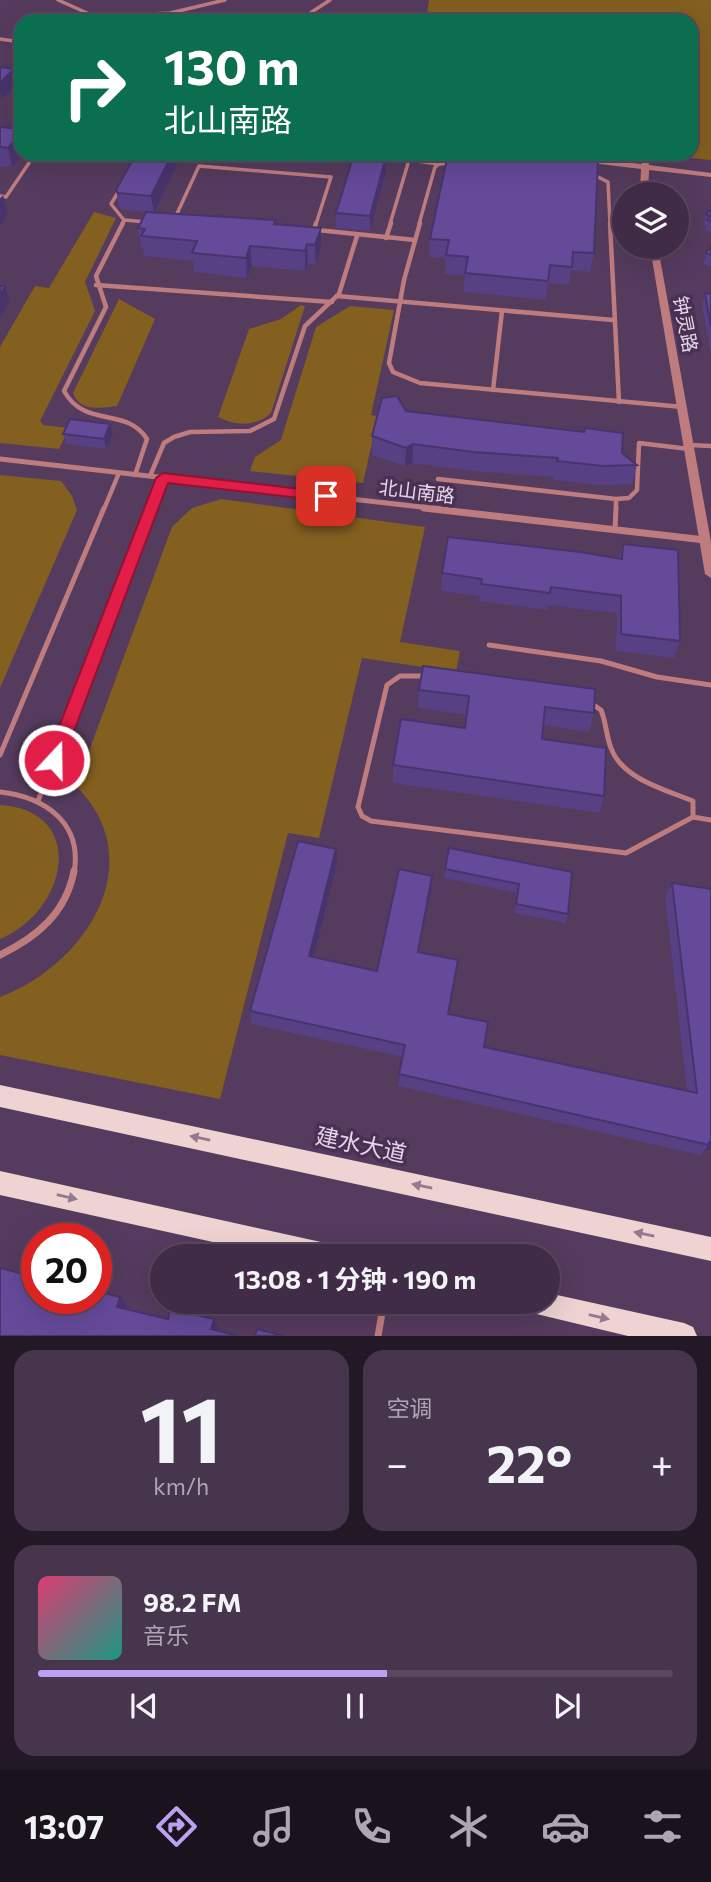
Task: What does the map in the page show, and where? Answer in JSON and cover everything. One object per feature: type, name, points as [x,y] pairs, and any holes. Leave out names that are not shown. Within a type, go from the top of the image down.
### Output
[{"type":"main road","name":"建水大道","points":[[0,1096],[711,1249]]},
{"type":"main road","points":[[0,1182],[276,1244]]},
{"type":"main road","points":[[560,1308],[684,1336]]},
{"type":"street","points":[[605,161],[711,168]]},
{"type":"street","points":[[622,161],[711,175]]},
{"type":"street","points":[[644,182],[645,165]]},
{"type":"street","name":"钟灵路","points":[[656,259],[711,574]]},
{"type":"street","name":"北山南路","points":[[0,459],[705,540]]},
{"type":"lane","points":[[58,0],[86,14]]},
{"type":"lane","points":[[152,14],[170,13],[225,0]]},
{"type":"lane","points":[[309,14],[330,0]]},
{"type":"lane","points":[[0,196],[6,197],[30,161]]},
{"type":"lane","points":[[386,238],[409,161]]},
{"type":"lane","points":[[419,161],[460,163]]},
{"type":"lane","points":[[439,164],[435,167],[401,302],[389,363],[393,372],[420,383],[683,407]]},
{"type":"lane","points":[[175,218],[199,166],[331,177],[314,230],[415,240]]},
{"type":"lane","points":[[582,173],[596,174],[608,182],[619,401]]},
{"type":"lane","points":[[123,184],[111,204],[124,220],[156,221]]},
{"type":"lane","points":[[166,219],[189,219]]},
{"type":"lane","points":[[124,220],[96,276],[96,285],[105,298],[106,307],[64,391],[67,401],[77,411],[132,424],[146,433],[147,439],[135,475]]},
{"type":"lane","points":[[150,476],[164,443],[174,437],[190,432],[250,431],[274,419],[305,327],[337,296],[357,236]]},
{"type":"lane","points":[[96,285],[332,302]]},
{"type":"lane","points":[[337,296],[614,320]]},
{"type":"lane","points":[[493,390],[502,311]]},
{"type":"lane","points":[[438,479],[616,499],[629,498],[637,490],[639,443],[711,446]]},
{"type":"lane","points":[[0,755],[119,473]]},
{"type":"lane","points":[[38,801],[163,478]]},
{"type":"lane","points":[[615,530],[616,499]]},
{"type":"lane","points":[[489,645],[601,661],[657,677],[711,685]]},
{"type":"lane","points":[[441,678],[415,674],[400,676],[387,685],[358,807],[362,816],[371,821],[626,853],[692,817],[711,820]]},
{"type":"lane","points":[[575,699],[596,703],[602,709],[608,743],[619,761],[635,775],[693,802],[692,817]]},
{"type":"lane","points":[[0,792],[21,794],[38,801],[55,813],[69,830],[76,859],[75,874],[62,906],[51,921],[19,946],[0,955]]},
{"type":"lane","points":[[378,1336],[382,1314]]},
{"type":"shaded area","points":[[429,0],[711,0],[711,160],[698,159],[698,14],[427,14]]},
{"type":"shaded area","points":[[94,212],[116,218],[85,282],[95,311],[40,421],[43,425],[69,428],[59,449],[0,443],[0,347],[35,286],[49,288]]},
{"type":"shaded area","points":[[119,299],[155,319],[117,406],[85,406],[73,393]]},
{"type":"shaded area","points":[[301,305],[305,306],[271,413],[259,421],[245,424],[218,417],[249,329],[281,319]]},
{"type":"shaded area","points":[[350,306],[394,310],[371,415],[378,416],[363,483],[250,471],[255,457],[281,440],[316,327]]},
{"type":"shaded area","points":[[0,475],[61,481],[72,496],[77,510],[0,688]]},
{"type":"shaded area","points":[[221,499],[425,527],[400,642],[460,651],[456,672],[362,658],[319,838],[288,833],[220,1099],[0,1055],[0,997],[31,982],[58,962],[81,937],[98,909],[108,878],[108,847],[98,816],[76,786],[172,527],[192,508]]},
{"type":"shaded area","points":[[0,805],[28,811],[46,824],[56,842],[58,863],[53,885],[41,907],[23,925],[0,939]]},
{"type":"building","points":[[0,67],[14,69],[0,83]]},
{"type":"building","points":[[0,127],[14,128],[14,140],[8,148],[0,147]]},
{"type":"building","points":[[132,161],[168,161],[151,196],[118,193],[116,190]]},
{"type":"building","points":[[352,161],[385,161],[370,216],[336,213]]},
{"type":"building","points":[[447,161],[598,161],[594,253],[573,252],[572,267],[550,265],[548,281],[465,273],[468,257],[446,255],[449,240],[430,239]]},
{"type":"building","points":[[711,208],[711,221],[707,220],[710,216],[706,215]]},
{"type":"building","points":[[146,212],[275,220],[274,224],[321,228],[315,245],[307,244],[305,251],[250,246],[246,258],[192,253],[197,241],[141,236],[145,229],[138,228]]},
{"type":"building","points":[[705,293],[711,294],[711,327]]},
{"type":"building","points":[[397,396],[406,411],[584,432],[585,428],[623,433],[622,453],[637,465],[603,466],[557,461],[558,458],[473,452],[413,444],[406,448],[372,436],[382,398]]},
{"type":"building","points":[[70,419],[110,424],[104,439],[63,434]]},
{"type":"building","points":[[448,537],[622,559],[623,544],[678,550],[680,641],[621,634],[621,596],[551,587],[550,593],[481,584],[482,579],[442,573]]},
{"type":"building","points":[[423,666],[595,689],[594,713],[545,707],[542,739],[606,748],[604,796],[393,765],[401,719],[465,728],[469,696],[419,690]]},
{"type":"building","points":[[298,841],[336,849],[309,956],[377,971],[399,869],[432,876],[418,952],[458,960],[448,1014],[488,1022],[484,1047],[697,1093],[672,883],[711,889],[709,1145],[399,1074],[405,1045],[250,1011]]},
{"type":"building","points":[[449,848],[572,872],[568,914],[516,904],[519,884],[445,869]]},
{"type":"building","points":[[0,1268],[21,1273],[21,1314],[112,1314],[112,1295],[120,1297],[117,1307],[168,1319],[169,1314],[192,1314],[214,1319],[211,1329],[239,1336],[0,1336]]},
{"type":"building","points":[[257,1329],[284,1336],[255,1336]]},
{"type":"route","points":[[54,760],[163,478],[326,496]]}]
